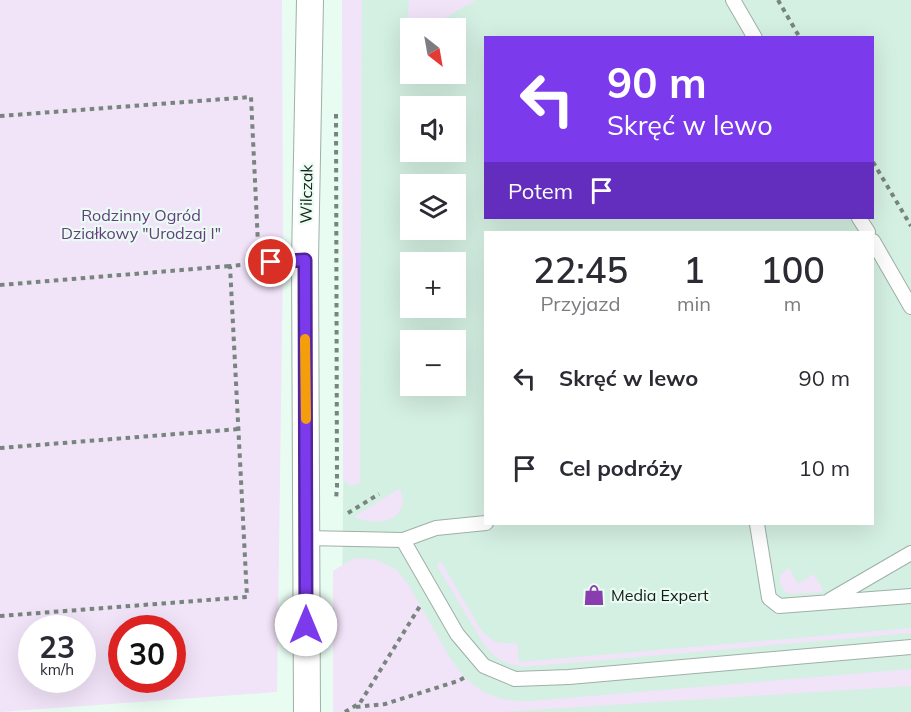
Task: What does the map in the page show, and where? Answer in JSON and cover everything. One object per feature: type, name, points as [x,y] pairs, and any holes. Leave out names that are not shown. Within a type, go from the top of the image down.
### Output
[{"type":"street","name":"Wilczak","points":[[307,712],[305,260],[310,0]]},
{"type":"lane","points":[[733,0],[754,36]]},
{"type":"lane","points":[[874,243],[911,307]]},
{"type":"lane","points":[[258,263],[305,260]]},
{"type":"lane","points":[[306,538],[403,540],[436,528],[484,522]]},
{"type":"lane","points":[[757,525],[769,598],[779,606],[911,596]]},
{"type":"lane","points":[[403,540],[457,634],[484,666],[515,679],[569,677],[911,647]]},
{"type":"lane","points":[[825,603],[911,553]]},
{"type":"path","points":[[778,0],[799,36]]},
{"type":"path","points":[[0,116],[251,97],[258,263],[0,285]]},
{"type":"path","points":[[336,107],[336,500]]},
{"type":"path","points":[[874,164],[911,226]]},
{"type":"path","points":[[0,616],[248,597],[230,266]]},
{"type":"path","points":[[0,448],[238,429]]},
{"type":"path","points":[[348,513],[379,494]]},
{"type":"path","points":[[345,712],[360,703],[430,589]]},
{"type":"path","points":[[353,707],[385,704],[458,681],[484,666]]},
{"type":"shaded area","points":[[348,0],[911,0],[911,712],[341,712]]},
{"type":"green space","name":"Rodzinny Ogród Działkowy \"Urodzaj I\"","points":[[0,0],[282,0],[283,261],[277,692],[0,712]]},
{"type":"green space","points":[[342,0],[362,0],[360,483],[351,486],[343,480]]},
{"type":"green space","points":[[409,0],[476,0],[444,18],[408,18]]},
{"type":"green space","points":[[400,488],[403,502],[400,510],[390,519],[375,522],[354,517]]},
{"type":"green space","points":[[352,559],[377,560],[397,570],[408,584],[452,661],[476,687],[495,697],[531,701],[911,669],[911,686],[501,712],[333,712],[333,571]]},
{"type":"green space","points":[[439,562],[442,563],[481,630],[497,642],[517,643],[519,662],[911,628],[911,633],[523,667],[506,663],[490,652],[437,566]]},
{"type":"green space","points":[[789,568],[798,584],[814,574],[822,592],[790,594],[784,591],[780,583],[780,575]]},
{"type":"slow traffic","points":[[305,339],[306,419]]},
{"type":"place","name":"Media Expert","points":[[594,595]]},
{"type":"route","points":[[271,262],[305,260],[306,625]]}]
